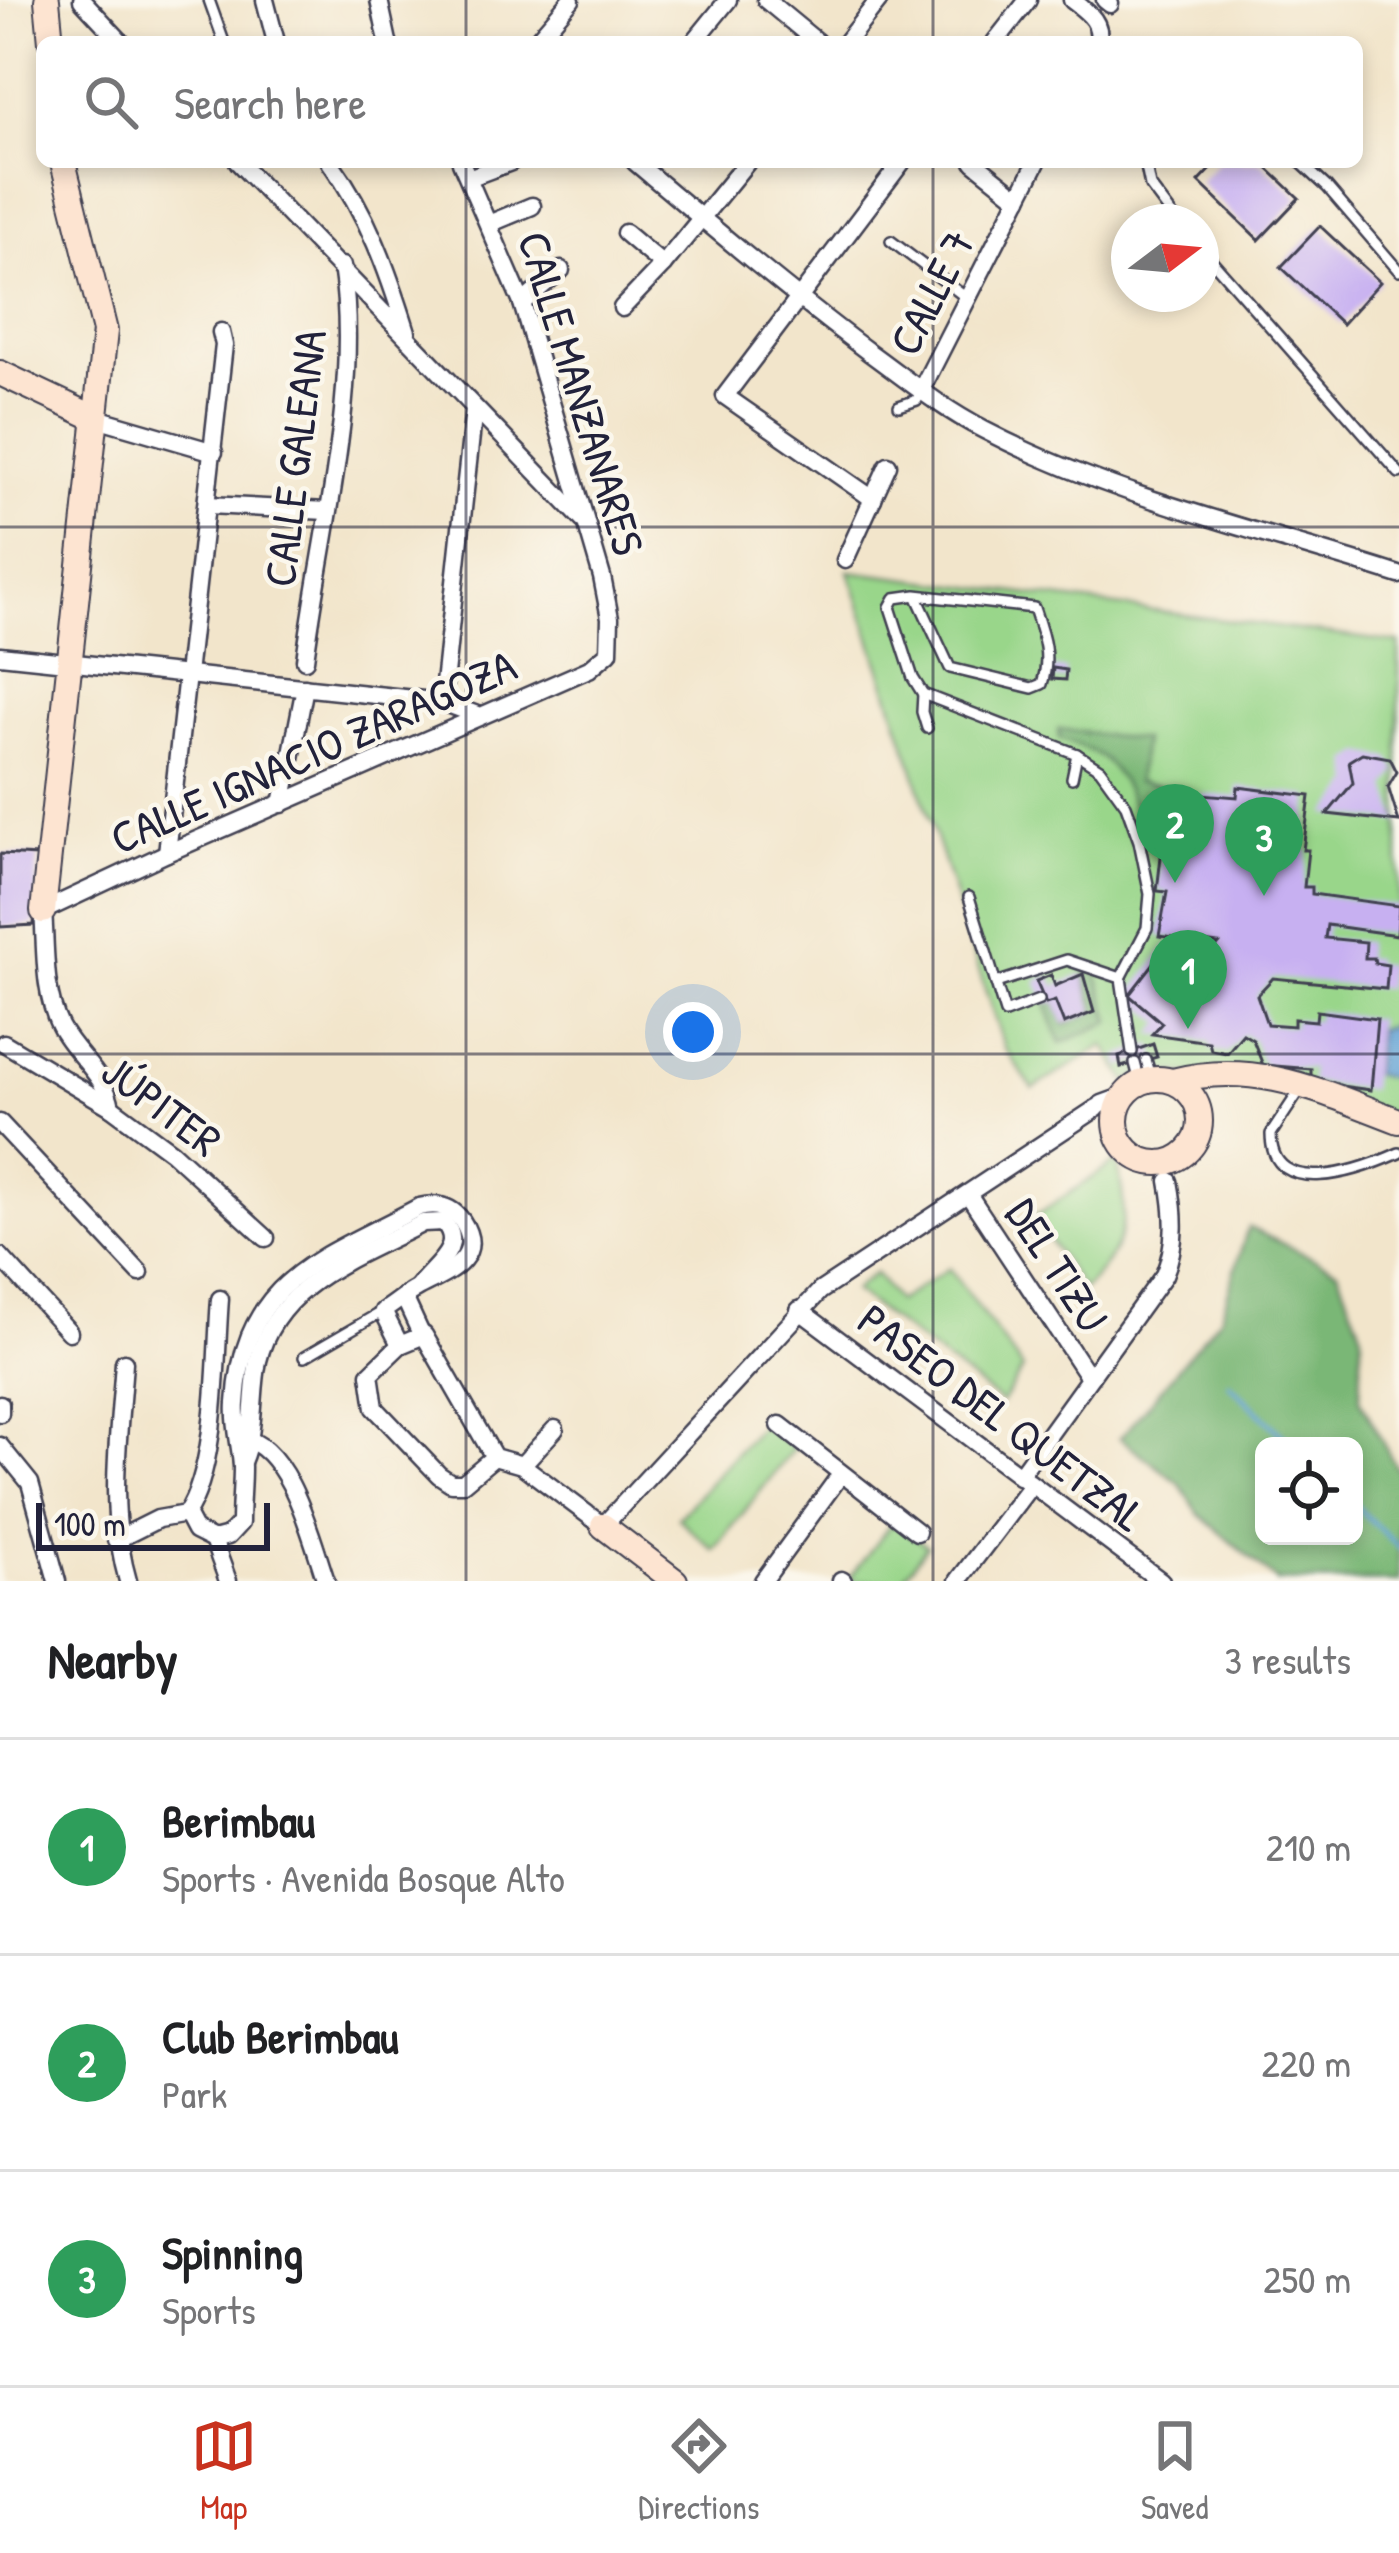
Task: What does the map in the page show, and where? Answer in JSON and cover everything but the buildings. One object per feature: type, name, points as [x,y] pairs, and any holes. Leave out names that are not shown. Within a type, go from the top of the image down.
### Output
[{"type":"street","points":[[47,0],[50,36]]},
{"type":"street","points":[[82,0],[115,36]]},
{"type":"street","points":[[265,0],[274,36]]},
{"type":"street","points":[[379,0],[387,36]]},
{"type":"street","points":[[540,36],[571,0]]},
{"type":"street","points":[[699,36],[728,0]]},
{"type":"street","points":[[766,0],[810,36]]},
{"type":"street","points":[[851,36],[879,0]]},
{"type":"street","points":[[1000,36],[1028,0]]},
{"type":"street","points":[[1072,0],[1094,19],[1099,36]]},
{"type":"street","points":[[64,168],[105,331],[44,911],[55,1015],[62,1032],[107,1090],[111,1107]]},
{"type":"street","points":[[244,168],[587,524]]},
{"type":"street","points":[[334,168],[384,258],[409,338]]},
{"type":"street","points":[[642,168],[796,298],[982,429],[1060,466],[1399,575]]},
{"type":"street","points":[[622,308],[664,265],[742,168]]},
{"type":"street","points":[[873,499],[725,396],[897,168]]},
{"type":"street","points":[[982,168],[1019,198]]},
{"type":"street","name":"CALLE 7","points":[[921,390],[1034,168]]},
{"type":"street","name":"CALLE MANZANARES","points":[[466,170],[522,303],[587,524],[610,618],[610,652]]},
{"type":"street","points":[[491,223],[532,206]]},
{"type":"street","points":[[625,233],[664,265]]},
{"type":"street","name":"CALLE GALEANA","points":[[305,660],[347,370],[348,305],[342,266]]},
{"type":"street","points":[[522,303],[561,270]]},
{"type":"street","points":[[167,853],[214,452],[224,345],[220,332]]},
{"type":"street","points":[[0,373],[93,417],[214,452]]},
{"type":"street","points":[[442,702],[474,408]]},
{"type":"street","points":[[844,560],[888,465]]},
{"type":"street","points":[[208,505],[327,511]]},
{"type":"street","name":"CALLE IGNACIO ZARAGOZA","points":[[44,911],[590,669],[610,652]]},
{"type":"street","points":[[0,655],[442,702],[480,716]]},
{"type":"street","points":[[282,804],[305,687]]},
{"type":"street","name":"JÚPITER","points":[[4,1042],[111,1107],[172,1152],[266,1238]]},
{"type":"street","points":[[603,1526],[800,1310],[851,1268],[968,1194],[1134,1077],[1265,1074],[1399,1121]]},
{"type":"street","points":[[1134,1077],[1186,1089],[1196,1102],[1198,1135],[1168,1173]]},
{"type":"street","points":[[1134,1077],[1117,1110],[1116,1129],[1136,1157],[1168,1173]]},
{"type":"street","points":[[0,1123],[140,1273]]},
{"type":"street","points":[[958,1581],[1088,1376],[1143,1308],[1173,1255],[1174,1211],[1168,1173]]},
{"type":"street","name":"DEL TIZU","points":[[968,1194],[1088,1376]]},
{"type":"street","points":[[186,1514],[195,1531],[213,1540],[228,1536],[240,1523],[243,1438],[265,1335],[279,1310],[299,1291],[423,1222],[443,1222],[454,1243],[411,1292],[383,1311],[400,1345]]},
{"type":"street","points":[[0,1256],[69,1332]]},
{"type":"street","points":[[411,1292],[425,1337],[494,1456],[522,1465],[675,1581]]},
{"type":"street","points":[[116,1540],[158,1519],[186,1514],[198,1495],[206,1463],[220,1299]]},
{"type":"street","name":"PASEO DEL QUETZAL","points":[[800,1310],[1161,1581]]},
{"type":"street","points":[[425,1337],[400,1345],[370,1374],[375,1408],[386,1424],[451,1483],[472,1478],[494,1456]]},
{"type":"street","points":[[124,1362],[115,1504],[116,1540],[128,1581]]},
{"type":"street","points":[[780,1425],[917,1532]]},
{"type":"street","points":[[522,1465],[555,1429]]},
{"type":"street","points":[[243,1438],[272,1456],[291,1483],[326,1581]]},
{"type":"street","points":[[0,1446],[30,1483],[57,1581]]},
{"type":"street","points":[[763,1581],[841,1474]]},
{"type":"street","points":[[213,1540],[228,1581]]},
{"type":"lane","points":[[209,0],[222,36]]},
{"type":"lane","points":[[1146,168],[1150,186],[1164,204]]},
{"type":"lane","points":[[1306,168],[1399,271]]},
{"type":"lane","points":[[891,241],[968,299]]},
{"type":"lane","points":[[1219,268],[1399,473]]},
{"type":"lane","points":[[899,406],[917,400],[921,390]]},
{"type":"lane","points":[[916,595],[950,668],[1032,688],[1042,684],[1047,646],[1034,608],[916,595],[895,598],[890,607],[913,678],[923,694],[922,712],[928,728]]},
{"type":"lane","points":[[923,694],[1077,754],[1100,769],[1126,805],[1150,894],[1147,928],[1121,978],[1134,1077]]},
{"type":"lane","points":[[1072,778],[1077,754]]},
{"type":"lane","points":[[969,897],[1005,1013],[1039,1000]]},
{"type":"lane","points":[[996,983],[1066,960],[1121,978]]},
{"type":"lane","points":[[1303,1085],[1271,1134],[1276,1161],[1287,1172],[1319,1177],[1399,1153]]},
{"type":"lane","points":[[304,1358],[383,1311]]},
{"type":"green space","points":[[849,571],[1399,643],[1399,1118],[1310,1085],[1151,1071],[1127,1081],[1105,1045],[1033,1089],[1004,1047]]},
{"type":"green space","points":[[1059,729],[1143,740],[1137,781],[1177,789],[1165,827],[1143,839],[1133,804],[1114,770],[1096,754],[1059,738]]},
{"type":"green space","points":[[1096,969],[1111,1022],[1061,1043],[1046,1004],[1055,1001],[1065,1024],[1094,1012],[1083,974]]},
{"type":"green space","points":[[1117,1161],[1123,1200],[1121,1231],[1109,1260],[1083,1290],[1034,1217]]},
{"type":"green space","points":[[1248,1227],[1338,1270],[1362,1334],[1360,1399],[1399,1473],[1399,1581],[1277,1581],[1199,1514],[1179,1483],[1120,1438],[1221,1316]]},
{"type":"green space","points":[[949,1268],[1023,1369],[1002,1403],[853,1291],[875,1273],[897,1302]]},
{"type":"green space","points":[[762,1424],[794,1448],[714,1550],[678,1518]]},
{"type":"green space","points":[[893,1521],[927,1546],[901,1581],[855,1581],[850,1577]]},
{"type":"water","points":[[1399,1024],[1399,1081],[1373,1074],[1378,1029]]},
{"type":"waterway","points":[[1229,1383],[1285,1437]]},
{"type":"waterway","points":[[1363,1513],[1399,1548]]},
{"type":"place","name":"Club Berimbau","points":[[1175,883]]},
{"type":"place","name":"Spinning","points":[[1264,896]]},
{"type":"place","name":"Berimbau","points":[[1188,1029]]}]
